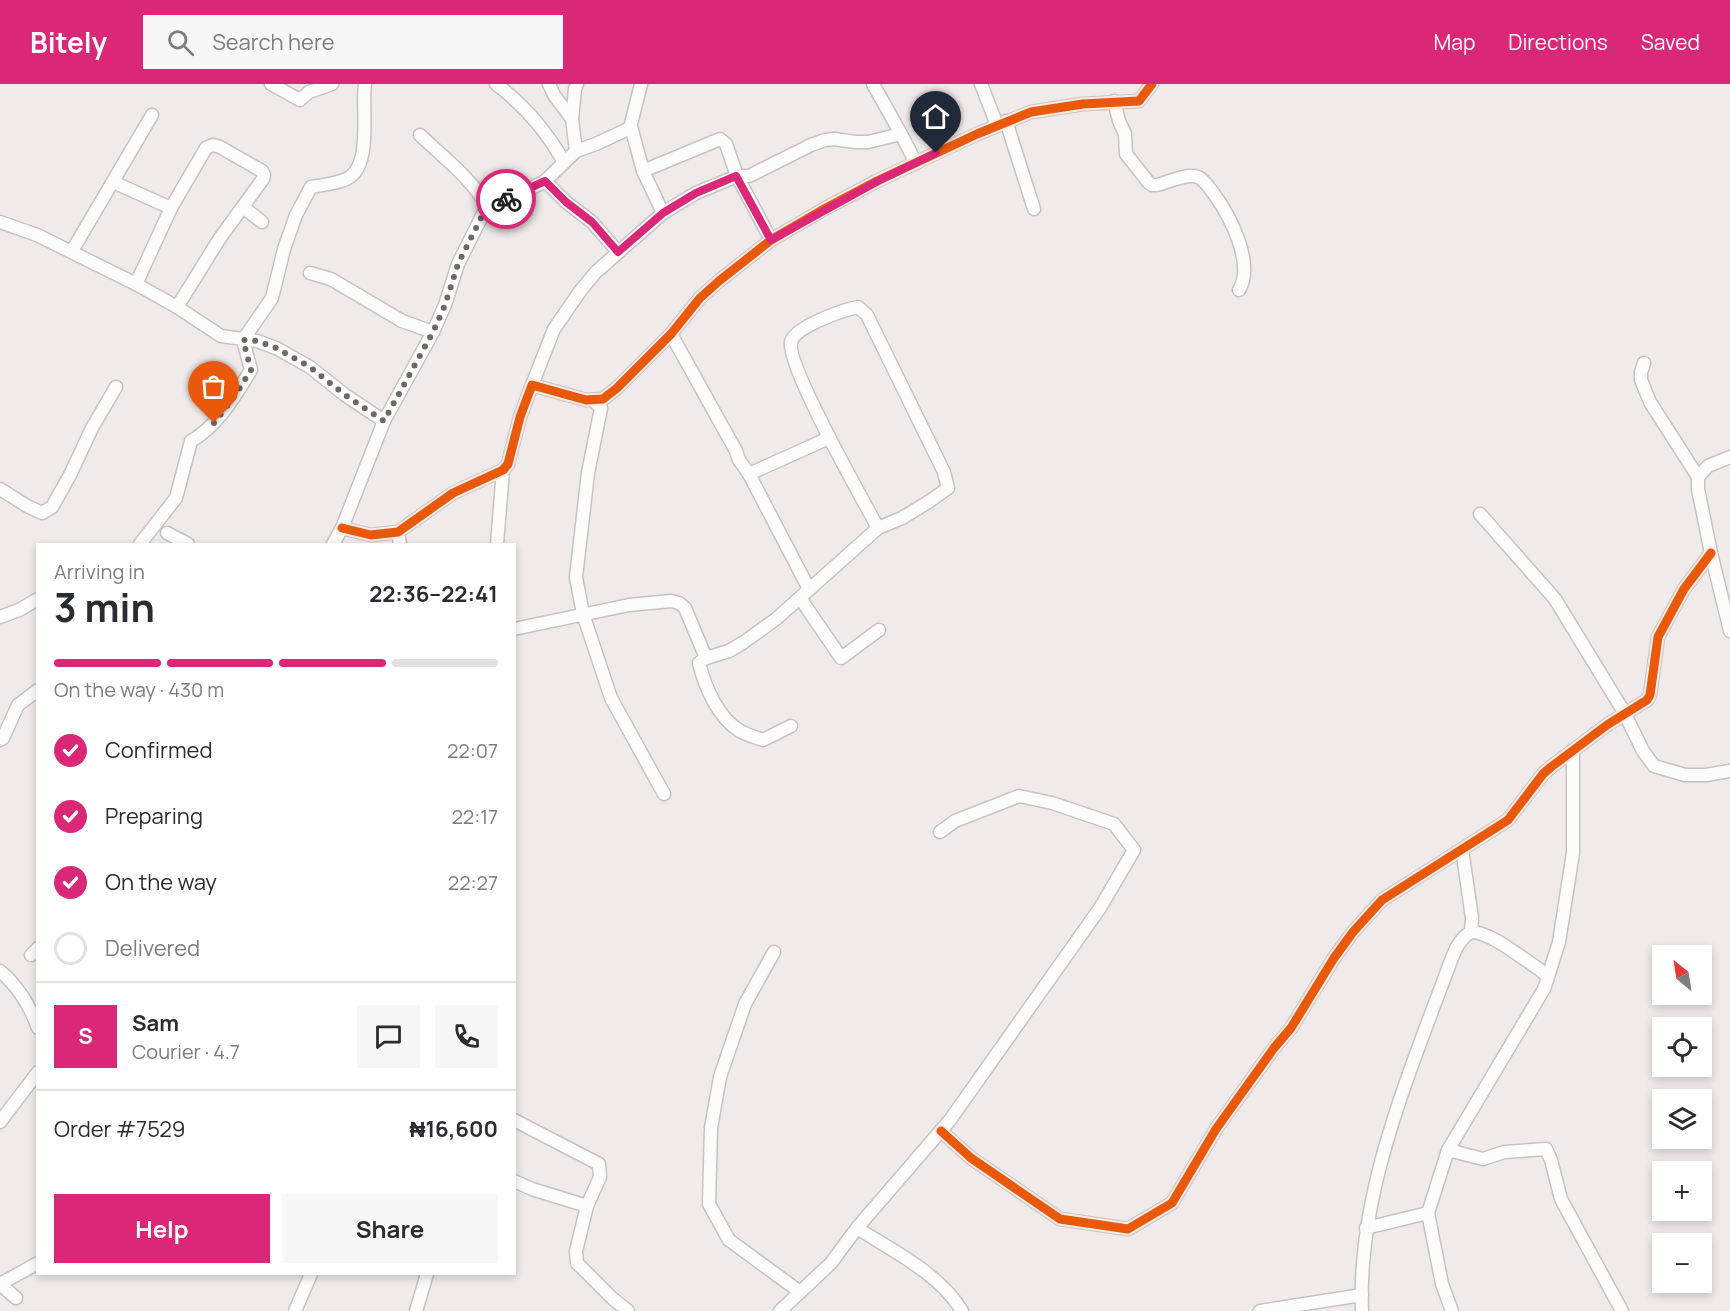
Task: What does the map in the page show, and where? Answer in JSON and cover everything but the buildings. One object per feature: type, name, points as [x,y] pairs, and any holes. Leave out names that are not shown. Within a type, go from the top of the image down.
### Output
[{"type":"street","points":[[271,84],[300,100],[309,92],[332,84]]},
{"type":"street","points":[[141,543],[176,498],[191,441],[206,433],[222,414],[251,370],[243,340],[272,298],[284,249],[296,214],[311,187],[345,180],[353,174],[360,162],[366,134],[364,114],[366,84]]},
{"type":"street","points":[[496,84],[530,114],[553,141],[564,162]]},
{"type":"street","points":[[549,84],[572,119]]},
{"type":"street","points":[[576,151],[572,119],[577,84]]},
{"type":"street","points":[[641,84],[630,128],[643,171],[663,213]]},
{"type":"street","points":[[873,84],[915,163]]},
{"type":"street","points":[[981,84],[1001,123],[1034,209]]},
{"type":"street","points":[[532,385],[586,400],[603,399],[671,334],[700,298],[771,240],[826,208],[1001,123],[1031,112],[1114,101],[1139,101],[1152,84]]},
{"type":"street","points":[[1114,101],[1119,122],[1125,134],[1126,154],[1149,183],[1157,185],[1190,176],[1197,177],[1204,181],[1222,206],[1239,241],[1245,274],[1239,290]]},
{"type":"street","points":[[72,251],[152,115]]},
{"type":"street","points":[[334,543],[342,528],[384,421],[433,332],[445,305],[458,264],[487,206],[545,181],[576,151],[630,128]]},
{"type":"street","points":[[420,135],[466,179],[487,206]]},
{"type":"street","points":[[342,528],[371,535],[398,531],[453,493],[503,470],[508,464],[520,417],[547,345],[568,306],[596,272],[663,213],[696,193],[736,176],[749,176],[825,140],[868,142],[901,135]]},
{"type":"street","points":[[643,171],[720,139],[726,144],[736,176],[771,240]]},
{"type":"street","points":[[136,284],[171,208],[206,148],[213,145],[262,171],[263,179],[220,238],[177,307]]},
{"type":"street","points":[[545,181],[566,202],[592,222],[618,252]]},
{"type":"street","points":[[113,182],[171,208]]},
{"type":"street","points":[[243,207],[262,222]]},
{"type":"street","points":[[0,222],[37,235],[136,284],[221,336],[257,341],[276,348],[310,367],[345,395],[384,421]]},
{"type":"street","points":[[310,273],[331,279],[402,321],[433,332]]},
{"type":"street","points":[[791,726],[762,740],[740,731],[723,716],[704,679],[699,663],[706,657],[729,651],[744,642],[776,619],[878,528],[902,518],[948,488],[944,472],[867,315],[858,307],[847,309],[798,331],[792,338],[790,350],[830,438],[878,528]]},
{"type":"street","points":[[671,334],[749,474],[804,594],[841,658],[879,630]]},
{"type":"street","points":[[1644,363],[1641,381],[1650,402],[1698,477],[1698,489],[1711,553],[1730,631]]},
{"type":"street","points":[[0,489],[42,513],[52,507],[92,428],[116,387]]},
{"type":"street","points":[[593,400],[601,408],[588,473],[576,577],[583,614],[611,698],[664,794]]},
{"type":"street","points":[[749,474],[830,438]]},
{"type":"street","points":[[1698,477],[1708,466],[1730,457]]},
{"type":"street","points":[[497,543],[503,470]]},
{"type":"street","points":[[1480,514],[1555,599],[1624,712],[1643,751],[1654,766],[1685,775],[1706,775],[1730,771]]},
{"type":"street","points":[[398,531],[400,543]]},
{"type":"street","points":[[167,534],[186,543]]},
{"type":"street","points":[[940,1131],[970,1158],[1060,1219],[1128,1229],[1172,1203],[1216,1129],[1291,1028],[1334,958],[1353,932],[1382,900],[1508,819],[1543,774],[1624,712],[1647,700],[1650,695],[1658,637],[1684,589],[1711,553]]},
{"type":"street","points":[[0,617],[36,600]]},
{"type":"street","points":[[516,629],[629,605],[671,601],[685,608],[706,657]]},
{"type":"street","points":[[0,740],[18,705],[36,692]]},
{"type":"street","points":[[1452,1311],[1442,1284],[1428,1213],[1448,1150],[1544,990],[1559,942],[1572,853],[1573,750]]},
{"type":"street","points":[[780,1311],[831,1263],[857,1228],[950,1120],[1100,908],[1134,850],[1114,824],[1052,803],[1019,796],[955,820],[940,832]]},
{"type":"street","points":[[1462,849],[1472,918],[1471,932]]},
{"type":"street","points":[[1362,1311],[1361,1285],[1366,1228],[1376,1187],[1396,1113],[1458,945],[1463,937],[1471,932],[1478,932],[1539,969],[1546,975],[1546,980]]},
{"type":"street","points":[[774,952],[745,1004],[720,1077],[711,1128],[709,1204],[729,1240],[800,1292]]},
{"type":"street","points":[[0,971],[23,996],[36,1024]]},
{"type":"street","points":[[0,1122],[36,1075]]},
{"type":"street","points":[[516,1121],[598,1164],[600,1177],[587,1206],[576,1251],[577,1263],[628,1311]]},
{"type":"street","points":[[1448,1150],[1483,1159],[1504,1152],[1546,1149],[1561,1199],[1622,1311]]},
{"type":"street","points":[[516,1182],[587,1206]]},
{"type":"street","points":[[1366,1228],[1428,1213]]},
{"type":"street","points":[[857,1228],[936,1280],[962,1311]]},
{"type":"street","points":[[16,1299],[0,1284],[36,1264]]},
{"type":"street","points":[[295,1311],[311,1275]]},
{"type":"street","points":[[416,1311],[426,1275]]},
{"type":"street","points":[[1260,1311],[1362,1295]]},
{"type":"cycle path","points":[[342,528],[371,535],[398,532],[453,493],[503,470],[508,464],[520,417],[532,385],[586,400],[603,399],[671,334],[700,298],[719,281],[771,240],[826,208],[877,181],[977,134],[1031,112],[1083,104],[1139,101],[1152,84]]},
{"type":"cycle path","points":[[941,1131],[971,1158],[1060,1219],[1128,1229],[1172,1203],[1216,1129],[1291,1028],[1334,958],[1353,932],[1382,900],[1508,820],[1543,774],[1551,767],[1607,725],[1647,700],[1650,695],[1658,637],[1684,589],[1711,553]]},
{"type":"way so far","points":[[214,423],[251,370],[243,340],[257,341],[276,348],[310,367],[345,395],[384,421],[433,332],[445,305],[458,264],[487,206],[498,200],[506,199]]},
{"type":"route","points":[[506,199],[545,181],[566,202],[592,222],[618,252],[663,213],[696,193],[736,176],[771,240],[826,208],[936,153]]}]
